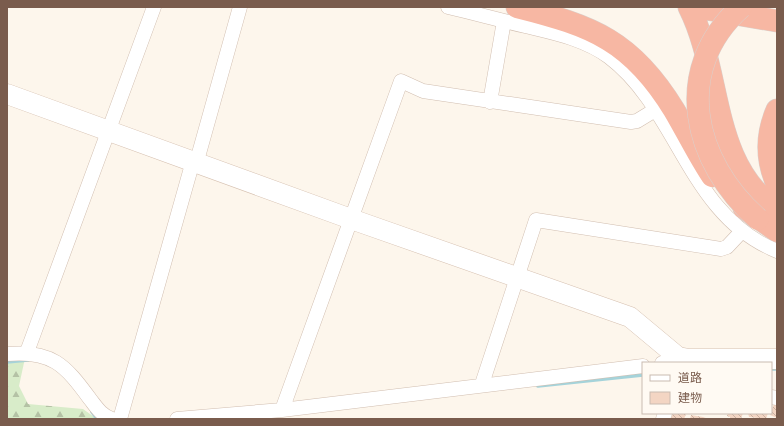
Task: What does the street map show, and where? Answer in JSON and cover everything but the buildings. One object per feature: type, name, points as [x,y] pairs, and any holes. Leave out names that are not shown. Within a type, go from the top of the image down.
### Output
[{"type":"highway","points":[[689,7],[703,44],[712,77],[722,127],[730,152],[752,187],[759,220]]},
{"type":"highway","points":[[695,7],[777,21]]},
{"type":"highway","points":[[741,7],[724,25],[709,48],[699,77],[698,105],[702,133],[716,168],[740,201],[759,220]]},
{"type":"highway","points":[[510,14],[562,18],[590,28],[630,54],[661,90],[713,177],[729,195],[759,220],[777,231]]},
{"type":"highway","points":[[777,110],[772,121],[768,148],[772,173],[777,184]]},
{"type":"street","points":[[27,352],[154,7]]},
{"type":"street","points":[[120,419],[191,168],[196,163],[240,7]]},
{"type":"street","points":[[448,7],[510,14],[592,46],[610,58],[636,82],[708,195],[759,220],[777,251]]},
{"type":"street","points":[[490,102],[510,14]]},
{"type":"street","points":[[282,410],[401,81],[423,91],[631,122],[637,121],[655,110]]},
{"type":"street","points":[[7,94],[108,132],[351,219],[630,317],[670,360],[777,359]]},
{"type":"street","points":[[482,384],[536,220],[721,249],[727,247],[759,220]]},
{"type":"street","points":[[7,354],[27,352],[53,359],[68,371],[102,416],[112,419]]},
{"type":"street","points":[[177,419],[282,410],[482,384],[642,366]]},
{"type":"green space","points":[[25,358],[19,386],[28,404],[83,409],[97,419],[7,419],[7,359]]},
{"type":"waterway","points":[[7,362],[28,360]]},
{"type":"waterway","points":[[772,369],[777,369]]},
{"type":"waterway","points":[[538,386],[642,375]]},
{"type":"waterway","points":[[92,412],[97,419]]}]
